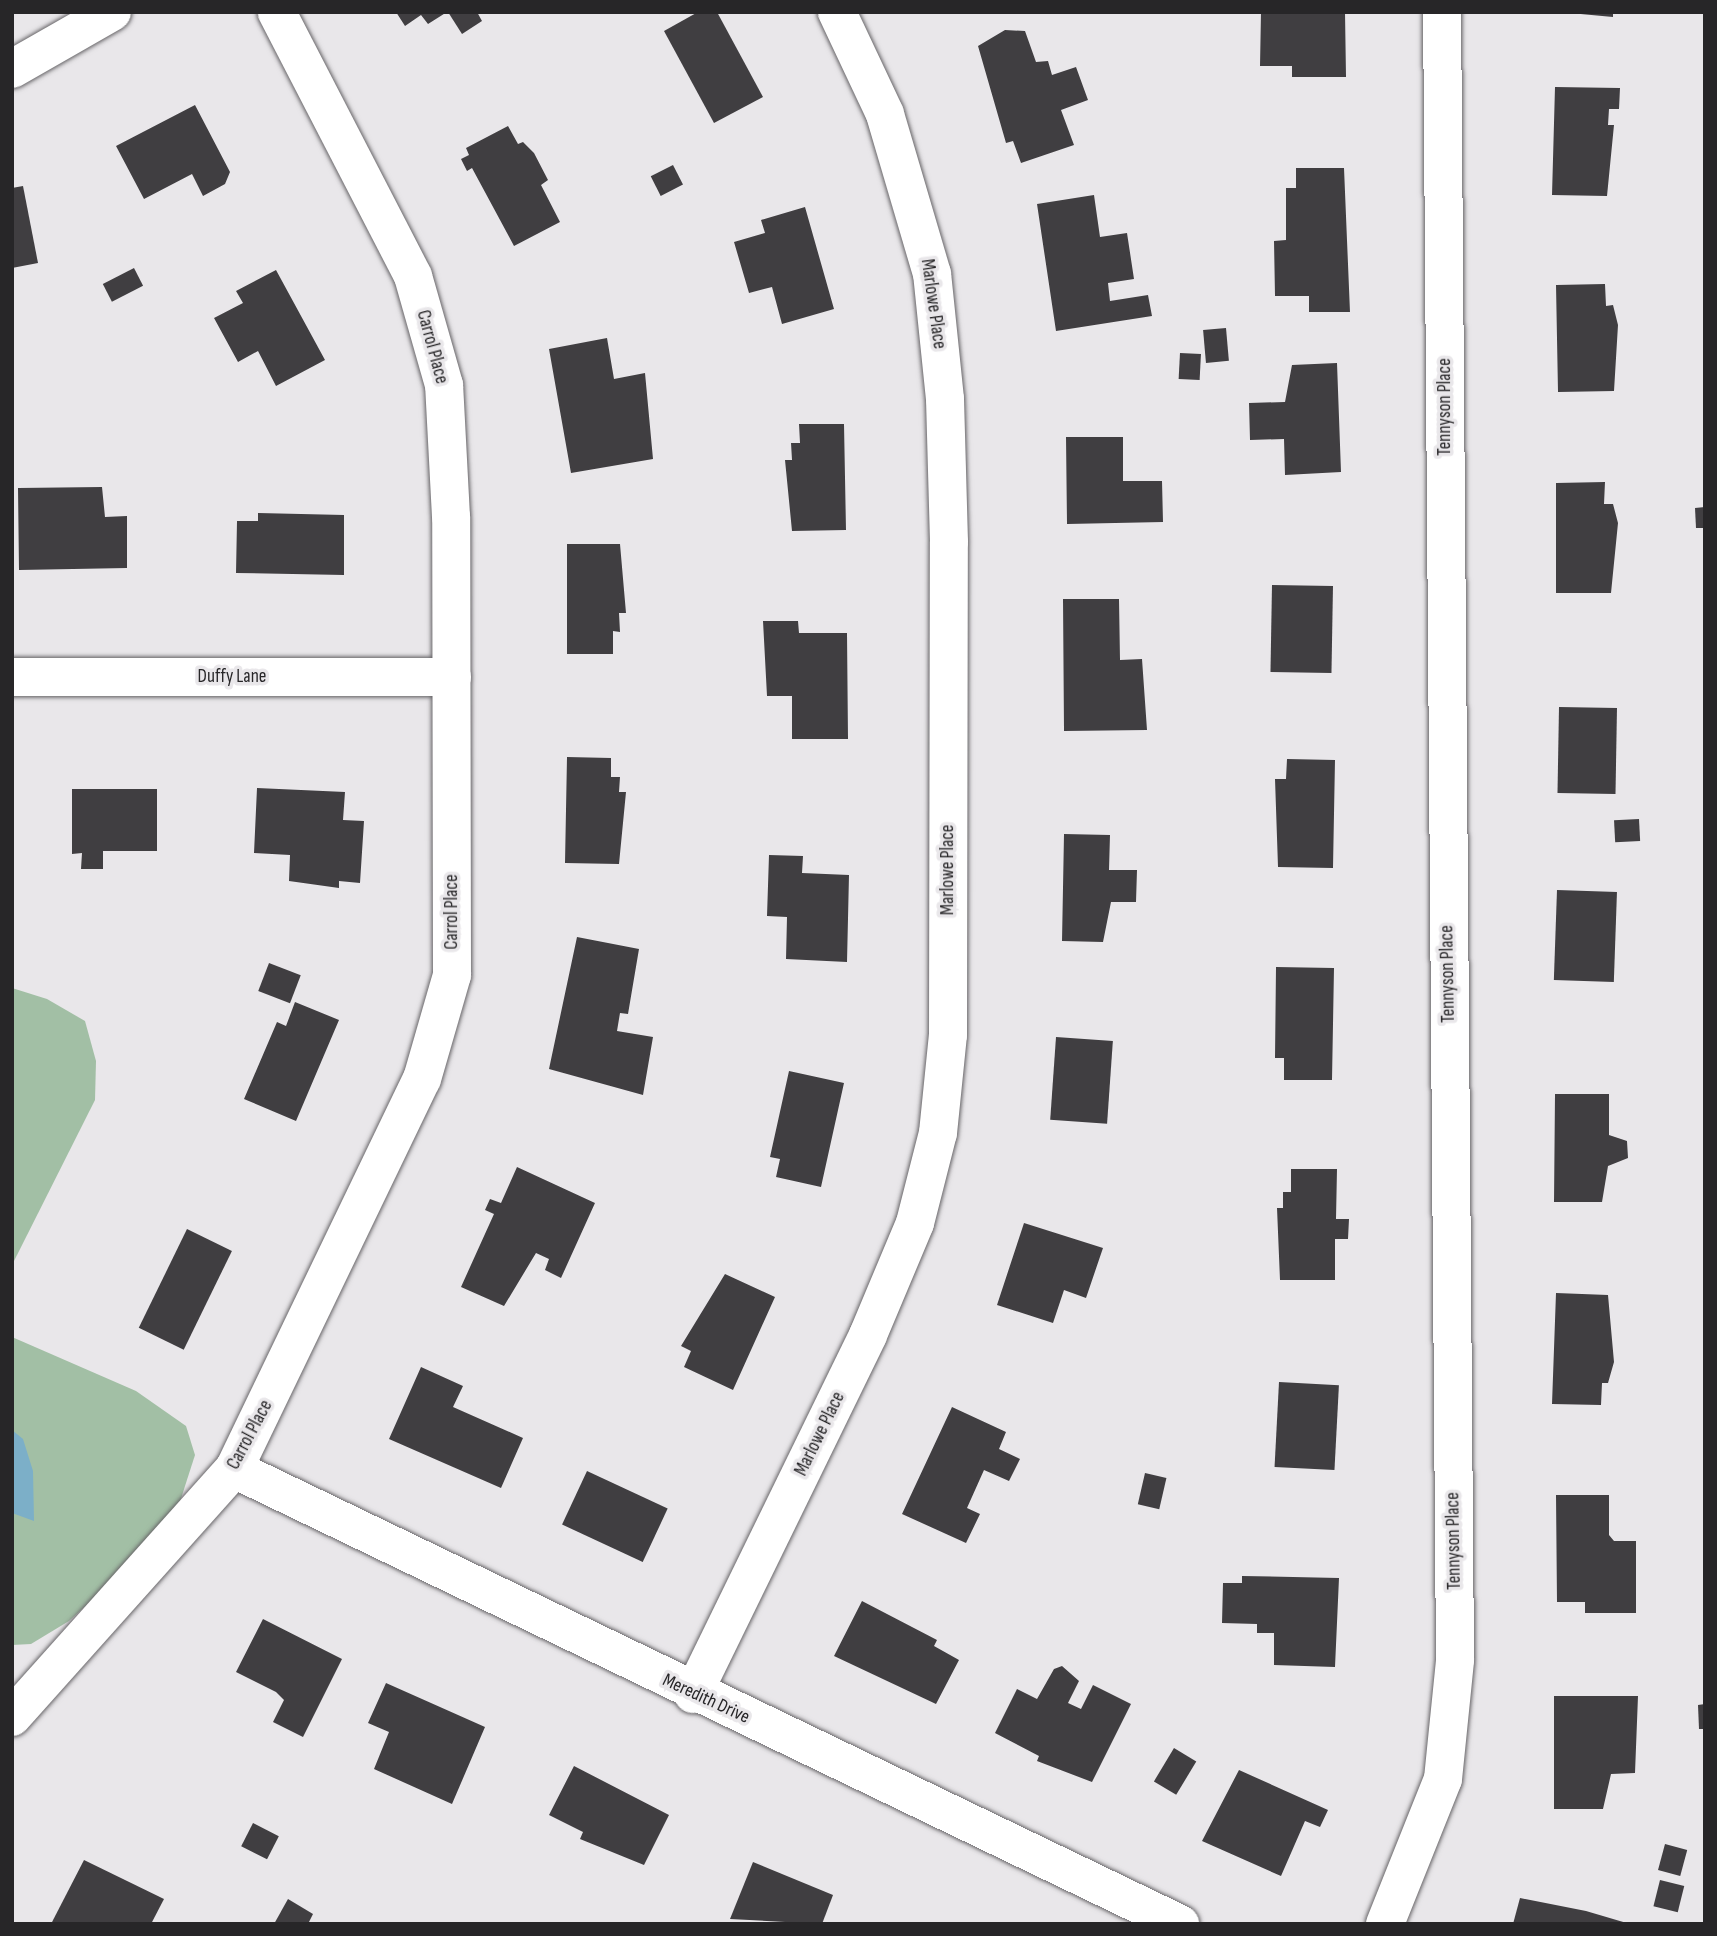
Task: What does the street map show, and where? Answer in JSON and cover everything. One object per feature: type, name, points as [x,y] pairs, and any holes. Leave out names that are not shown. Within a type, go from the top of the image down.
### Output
[{"type":"street","points":[[12,69],[112,12]]},
{"type":"street","name":"Carrol Place","points":[[12,1717],[234,1469],[422,1079],[452,975],[452,677],[444,385],[413,276],[277,12]]},
{"type":"street","name":"Marlowe Place","points":[[694,1693],[868,1335],[915,1223],[938,1133],[948,1035],[948,542],[945,399],[933,274],[885,114],[837,12]]},
{"type":"street","name":"Tennyson Place","points":[[1385,1924],[1443,1779],[1455,1660],[1443,12]]},
{"type":"street","name":"Duffy Lane","points":[[12,677],[452,677]]},
{"type":"street","name":"Meredith Drive","points":[[234,1469],[694,1693],[1180,1924]]},
{"type":"green space","points":[[12,988],[47,999],[85,1021],[96,1061],[95,1100],[12,1265]]},
{"type":"green space","points":[[12,1337],[136,1391],[186,1426],[195,1455],[176,1514],[124,1571],[69,1621],[31,1644],[12,1645]]},
{"type":"water","points":[[12,1430],[23,1439],[33,1471],[34,1521],[12,1513]]},
{"type":"building","points":[[396,12],[447,12],[428,24],[421,15],[405,26]]},
{"type":"building","points":[[448,12],[477,12],[482,21],[462,34]]},
{"type":"building","points":[[698,12],[717,12],[763,97],[714,123],[664,31]]},
{"type":"building","points":[[1261,12],[1345,12],[1346,77],[1292,77],[1292,66],[1260,66]]},
{"type":"building","points":[[1559,12],[1613,12],[1613,17]]},
{"type":"building","points":[[1005,30],[1025,31],[1036,62],[1048,61],[1052,75],[1076,67],[1088,100],[1061,110],[1074,145],[1021,163],[1013,141],[1006,143],[978,46]]},
{"type":"building","points":[[1555,87],[1620,88],[1619,109],[1609,109],[1608,125],[1614,125],[1607,196],[1552,195]]},
{"type":"building","points":[[195,105],[230,172],[225,184],[203,196],[192,174],[144,199],[116,146]]},
{"type":"building","points":[[508,126],[518,144],[523,142],[534,153],[548,180],[541,185],[560,222],[514,246],[472,168],[467,171],[461,159],[469,155],[466,148]]},
{"type":"building","points":[[673,165],[683,185],[661,196],[651,176]]},
{"type":"building","points":[[1296,168],[1344,168],[1350,312],[1309,312],[1309,296],[1275,296],[1274,241],[1286,240],[1286,188],[1296,188]]},
{"type":"building","points":[[23,186],[38,263],[12,268],[12,188]]},
{"type":"building","points":[[1094,195],[1100,237],[1127,233],[1134,279],[1108,283],[1110,301],[1148,295],[1152,316],[1056,331],[1037,204]]},
{"type":"building","points":[[805,207],[834,309],[782,324],[772,287],[749,293],[734,242],[765,233],[761,220]]},
{"type":"building","points":[[134,268],[143,286],[112,302],[103,284]]},
{"type":"building","points":[[276,270],[325,360],[276,386],[258,351],[238,362],[214,318],[243,303],[236,291]]},
{"type":"building","points":[[1605,284],[1606,306],[1613,305],[1618,325],[1614,391],[1558,392],[1556,285]]},
{"type":"building","points":[[1226,328],[1229,361],[1206,363],[1203,330]]},
{"type":"building","points":[[607,338],[614,379],[645,373],[653,459],[571,473],[549,349]]},
{"type":"building","points":[[1180,353],[1201,354],[1200,380],[1179,379]]},
{"type":"building","points":[[1337,363],[1341,472],[1285,475],[1284,439],[1250,440],[1249,403],[1285,402],[1292,365]]},
{"type":"building","points":[[799,424],[844,424],[846,530],[792,531],[785,460],[792,460],[791,443],[800,443]]},
{"type":"building","points":[[1066,437],[1123,437],[1123,481],[1162,481],[1163,522],[1067,524]]},
{"type":"building","points":[[1605,482],[1604,504],[1613,504],[1618,523],[1611,593],[1556,593],[1556,483]]},
{"type":"building","points":[[102,487],[105,517],[127,516],[127,568],[19,570],[18,488]]},
{"type":"building","points":[[1705,507],[1705,528],[1696,528],[1695,508]]},
{"type":"building","points":[[258,513],[344,515],[344,575],[236,573],[237,521],[258,521]]},
{"type":"building","points":[[567,544],[620,544],[626,613],[619,613],[620,632],[613,631],[613,654],[567,654]]},
{"type":"building","points":[[1272,585],[1333,586],[1331,673],[1270,672]]},
{"type":"building","points":[[1063,599],[1119,599],[1120,660],[1142,659],[1147,730],[1064,731]]},
{"type":"building","points":[[763,621],[798,621],[799,633],[847,633],[848,739],[792,739],[792,696],[767,696]]},
{"type":"building","points":[[1559,707],[1617,708],[1615,794],[1557,793]]},
{"type":"building","points":[[567,757],[611,758],[611,777],[620,777],[619,792],[626,792],[619,864],[565,863]]},
{"type":"building","points":[[1287,759],[1335,760],[1333,868],[1278,867],[1275,779],[1286,779]]},
{"type":"building","points":[[257,788],[345,792],[343,820],[364,821],[360,883],[339,881],[339,888],[289,881],[290,855],[254,853]]},
{"type":"building","points":[[72,789],[157,789],[157,851],[103,851],[103,869],[81,869],[82,853],[72,854]]},
{"type":"building","points":[[1639,819],[1640,841],[1615,842],[1614,820]]},
{"type":"building","points":[[1064,834],[1110,835],[1109,870],[1137,870],[1136,902],[1111,902],[1103,942],[1062,941]]},
{"type":"building","points":[[769,855],[803,856],[802,873],[849,875],[847,962],[786,959],[787,917],[767,916]]},
{"type":"building","points":[[1557,890],[1617,892],[1614,982],[1554,980]]},
{"type":"building","points":[[577,937],[639,949],[628,1014],[620,1013],[617,1031],[653,1037],[643,1095],[549,1069]]},
{"type":"building","points":[[269,963],[301,975],[290,1003],[258,991]]},
{"type":"building","points":[[1276,967],[1334,968],[1332,1080],[1284,1080],[1284,1058],[1275,1058]]},
{"type":"building","points":[[295,1002],[339,1020],[296,1121],[244,1099],[277,1022],[286,1026]]},
{"type":"building","points":[[1056,1037],[1113,1041],[1107,1124],[1050,1120]]},
{"type":"building","points":[[789,1071],[844,1083],[821,1187],[776,1177],[780,1159],[770,1157]]},
{"type":"building","points":[[1555,1094],[1609,1094],[1609,1135],[1627,1141],[1628,1158],[1608,1166],[1602,1202],[1554,1202]]},
{"type":"building","points":[[517,1167],[595,1203],[561,1278],[545,1270],[549,1259],[536,1253],[504,1306],[461,1287],[494,1214],[485,1210],[490,1199],[501,1203]]},
{"type":"building","points":[[1291,1169],[1337,1169],[1336,1219],[1349,1219],[1348,1239],[1335,1239],[1335,1280],[1280,1280],[1277,1208],[1283,1208],[1283,1192],[1291,1192]]},
{"type":"building","points":[[1024,1223],[1103,1248],[1086,1298],[1064,1290],[1053,1323],[997,1305]]},
{"type":"building","points":[[187,1229],[232,1251],[184,1350],[139,1328]]},
{"type":"building","points":[[725,1274],[775,1297],[733,1390],[684,1367],[691,1351],[681,1346]]},
{"type":"building","points":[[1556,1293],[1608,1295],[1614,1362],[1608,1383],[1602,1383],[1601,1405],[1552,1404]]},
{"type":"building","points":[[421,1367],[463,1386],[453,1407],[523,1438],[501,1488],[389,1439]]},
{"type":"building","points":[[1279,1382],[1339,1385],[1334,1470],[1275,1467]]},
{"type":"building","points":[[952,1407],[1006,1432],[999,1449],[1020,1459],[1009,1481],[984,1470],[967,1508],[980,1514],[966,1543],[902,1514]]},
{"type":"building","points":[[587,1471],[668,1509],[643,1562],[562,1524]]},
{"type":"building","points":[[1145,1473],[1166,1478],[1159,1509],[1138,1504]]},
{"type":"building","points":[[1556,1495],[1609,1495],[1609,1535],[1614,1541],[1636,1541],[1636,1613],[1585,1613],[1585,1602],[1557,1602]]},
{"type":"building","points":[[1242,1576],[1339,1578],[1335,1667],[1274,1665],[1274,1633],[1257,1633],[1257,1624],[1222,1623],[1223,1583],[1242,1583]]},
{"type":"building","points":[[862,1601],[937,1640],[934,1646],[959,1660],[936,1704],[834,1656]]},
{"type":"building","points":[[263,1619],[342,1659],[303,1737],[273,1722],[284,1700],[276,1692],[236,1672]]},
{"type":"building","points":[[1062,1666],[1079,1681],[1068,1703],[1081,1709],[1093,1685],[1131,1704],[1092,1782],[1037,1761],[1039,1756],[995,1733],[1017,1689],[1037,1699],[1054,1669]]},
{"type":"building","points":[[386,1683],[485,1727],[452,1804],[374,1769],[389,1732],[368,1723]]},
{"type":"building","points":[[1554,1696],[1638,1696],[1635,1773],[1611,1774],[1603,1809],[1554,1809]]},
{"type":"building","points":[[1705,1704],[1705,1729],[1699,1729],[1698,1705]]},
{"type":"building","points":[[1174,1748],[1196,1761],[1176,1795],[1154,1781]]},
{"type":"building","points":[[574,1766],[669,1815],[644,1865],[580,1839],[583,1832],[549,1815]]},
{"type":"building","points":[[1239,1770],[1328,1810],[1320,1827],[1305,1821],[1281,1876],[1202,1841]]},
{"type":"building","points":[[253,1823],[279,1836],[267,1859],[241,1846]]},
{"type":"building","points":[[1665,1844],[1687,1850],[1680,1876],[1658,1870]]},
{"type":"building","points":[[84,1860],[164,1899],[151,1924],[51,1924]]},
{"type":"building","points":[[753,1862],[833,1895],[822,1924],[730,1919]]},
{"type":"building","points":[[1660,1880],[1684,1886],[1678,1912],[1653,1906]]},
{"type":"building","points":[[1520,1898],[1586,1911],[1630,1924],[1513,1924]]},
{"type":"building","points":[[288,1899],[313,1914],[308,1924],[274,1924]]}]
